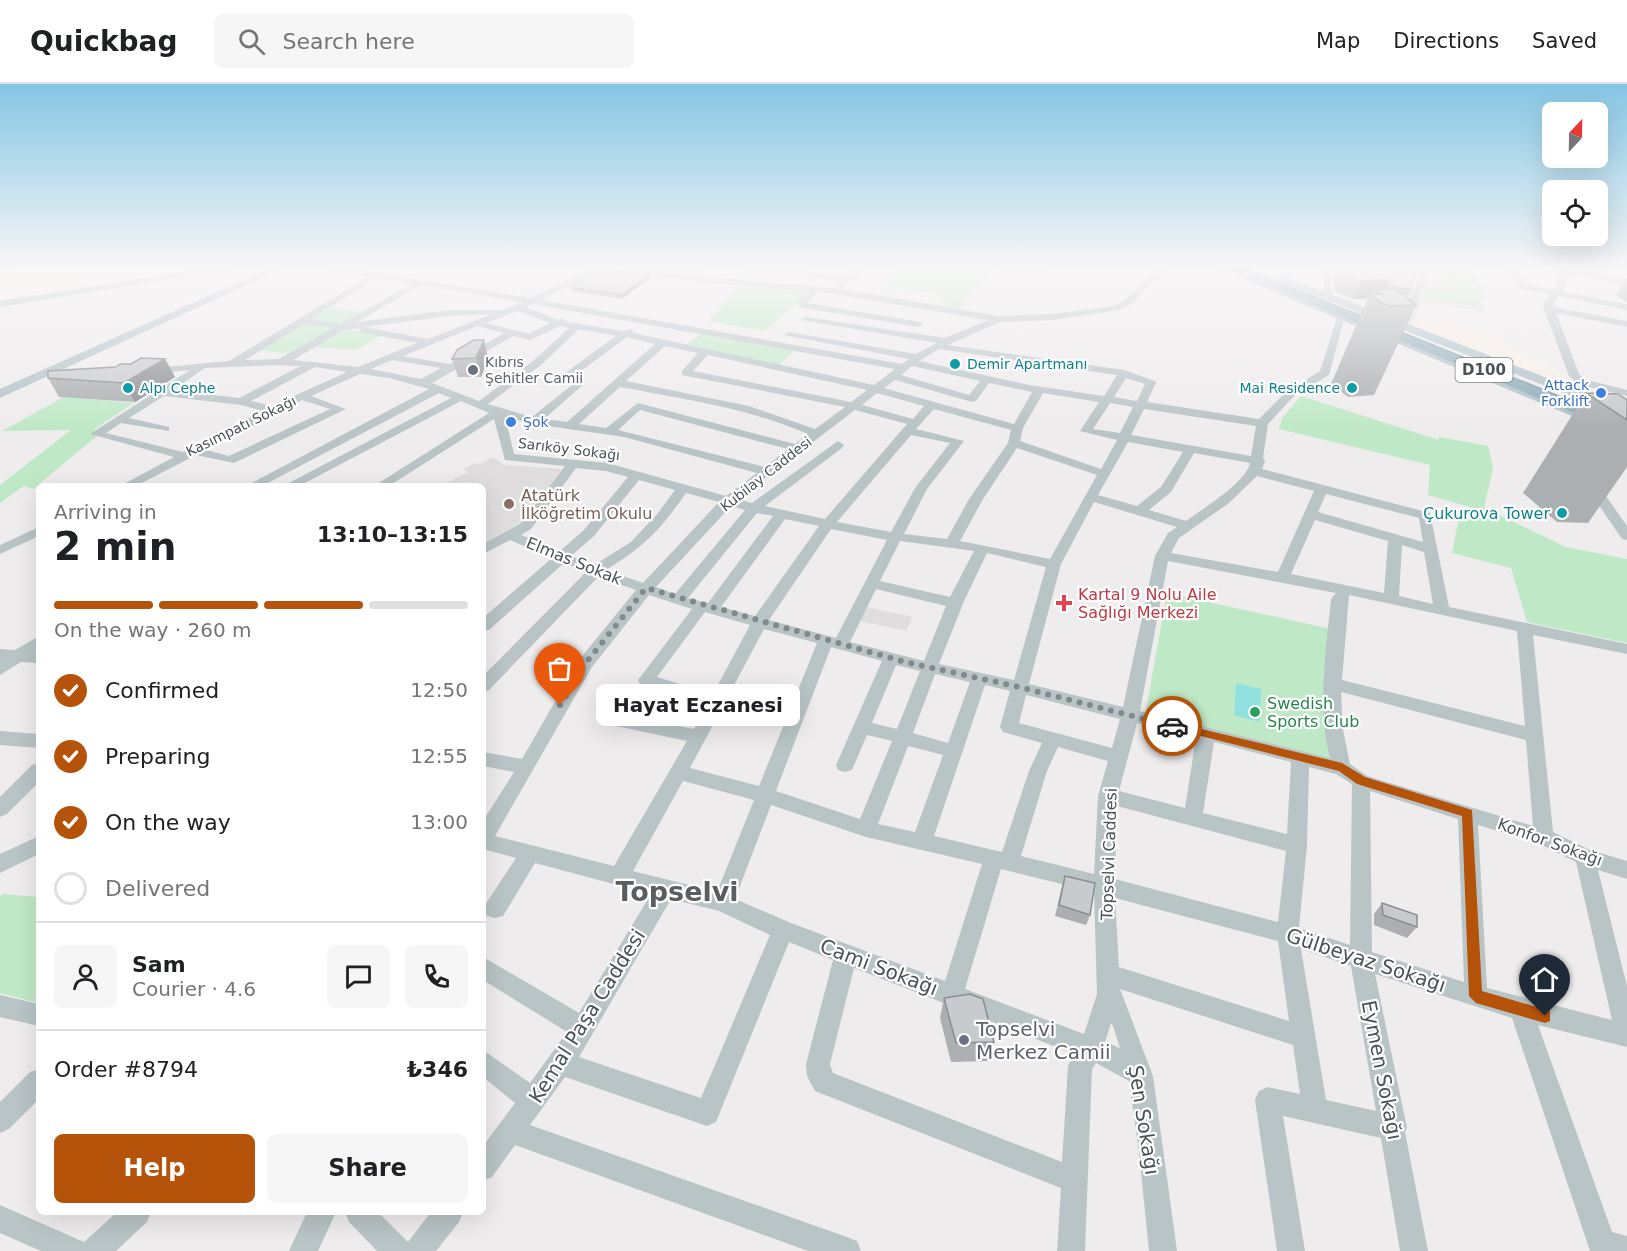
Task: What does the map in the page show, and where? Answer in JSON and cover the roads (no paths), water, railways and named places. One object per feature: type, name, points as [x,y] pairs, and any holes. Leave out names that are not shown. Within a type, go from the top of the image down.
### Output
[{"type":"highway","name":"D100","points":[[1358,320],[1620,430]]},
{"type":"highway","name":"D100","points":[[1376,320],[1627,420]]},
{"type":"main road","points":[[0,389],[150,320]]},
{"type":"main road","points":[[0,394],[18,380],[156,320]]},
{"type":"main road","points":[[1348,320],[1620,430],[1627,435]]},
{"type":"main road","points":[[1388,320],[1627,414]]},
{"type":"main road","points":[[18,380],[67,379]]},
{"type":"street","points":[[280,362],[355,320]]},
{"type":"street","points":[[344,327],[393,320]]},
{"type":"street","name":"Kasımpatı Sokağı","points":[[132,483],[301,396],[392,356],[486,320]]},
{"type":"street","points":[[552,320],[839,380],[1017,428]]},
{"type":"street","points":[[479,324],[530,337],[564,320]]},
{"type":"street","points":[[634,320],[776,346],[943,366],[987,380],[1262,423]]},
{"type":"street","points":[[776,346],[805,320]]},
{"type":"street","points":[[810,320],[907,333],[941,343],[1124,373],[1151,383],[1105,474],[1054,564],[1009,727],[1054,737],[1117,756]]},
{"type":"street","points":[[896,320],[918,324]]},
{"type":"street","points":[[907,333],[922,320]]},
{"type":"street","name":"Kubilay Caddesi","points":[[486,834],[527,768],[585,664],[646,588],[729,500],[941,343],[995,320]]},
{"type":"street","points":[[1257,466],[1262,423],[1290,394],[1326,373],[1341,320]]},
{"type":"street","points":[[1402,326],[1406,320]]},
{"type":"street","points":[[1553,320],[1574,376],[1582,382],[1627,393]]},
{"type":"street","points":[[1609,320],[1627,324]]},
{"type":"street","points":[[232,363],[304,321],[430,342]]},
{"type":"street","points":[[534,421],[579,384],[565,378],[642,322]]},
{"type":"street","points":[[480,405],[537,363],[577,326]]},
{"type":"street","points":[[423,383],[511,333]]},
{"type":"street","points":[[789,335],[912,363]]},
{"type":"street","points":[[571,425],[663,342]]},
{"type":"street","points":[[704,353],[686,373],[824,398],[855,406],[958,441],[921,488],[873,584],[834,642],[765,795],[723,903]]},
{"type":"street","points":[[392,356],[452,366]]},
{"type":"street","points":[[132,373],[232,363],[314,364],[423,383],[498,412],[534,421],[609,431],[667,443],[766,471]]},
{"type":"street","points":[[241,402],[314,364]]},
{"type":"street","points":[[204,365],[96,434],[230,460],[339,409],[301,396]]},
{"type":"street","points":[[1124,373],[1086,431],[1191,449],[1257,466],[1322,488],[1425,516],[1442,611]]},
{"type":"street","points":[[894,376],[972,399],[987,380]]},
{"type":"street","points":[[824,398],[839,380]]},
{"type":"street","points":[[1568,391],[1582,382]]},
{"type":"street","points":[[617,383],[745,408],[785,420],[817,434]]},
{"type":"street","points":[[258,483],[438,389]]},
{"type":"street","points":[[952,543],[976,499],[1014,443],[1017,428],[1032,405],[1038,389]]},
{"type":"street","points":[[161,392],[241,402],[273,410]]},
{"type":"street","points":[[296,483],[459,398]]},
{"type":"street","points":[[620,875],[676,772],[699,737],[760,621],[828,524],[931,405]]},
{"type":"street","points":[[609,431],[638,406],[797,448]]},
{"type":"street","points":[[385,483],[498,412]]},
{"type":"street","name":"Sarıköy Sokağı","points":[[498,412],[509,457],[607,467],[754,508],[895,537],[983,548],[1054,564]]},
{"type":"street","points":[[119,419],[165,429]]},
{"type":"street","points":[[1581,433],[1620,430]]},
{"type":"street","points":[[1014,443],[1105,474]]},
{"type":"street","points":[[678,600],[754,508],[838,445]]},
{"type":"street","points":[[1142,510],[1166,489],[1191,449]]},
{"type":"street","points":[[486,549],[512,536],[526,526],[572,465]]},
{"type":"street","name":"Topselvi Caddesi","points":[[1071,1251],[1080,1066],[1091,1049],[1108,984],[1104,886],[1108,796],[1130,715],[1162,556],[1173,536],[1224,500],[1257,466]]},
{"type":"street","points":[[1582,472],[1627,536]]},
{"type":"street","points":[[486,623],[589,533],[637,474]]},
{"type":"street","points":[[486,683],[595,571],[636,545],[663,516],[683,488]]},
{"type":"street","points":[[1283,577],[1322,488]]},
{"type":"street","points":[[1091,497],[1142,510],[1190,526]]},
{"type":"street","points":[[717,701],[646,680],[782,514]]},
{"type":"street","points":[[1310,514],[1430,549]]},
{"type":"street","points":[[0,550],[36,532]]},
{"type":"street","name":"Elmas Sokak","points":[[512,536],[595,571],[678,600],[891,658],[1130,715]]},
{"type":"street","points":[[1391,600],[1395,539]]},
{"type":"street","points":[[866,829],[956,603],[983,548]]},
{"type":"street","points":[[1162,556],[1283,577],[1627,649]]},
{"type":"street","points":[[873,584],[956,603]]},
{"type":"street","name":"Eymen Sokağı","points":[[1345,590],[1339,599],[1334,684],[1337,753],[1352,774],[1361,957],[1394,1128],[1414,1251]]},
{"type":"street","points":[[1525,629],[1544,837]]},
{"type":"street","points":[[0,669],[36,643]]},
{"type":"street","points":[[0,654],[36,658]]},
{"type":"street","points":[[845,765],[891,658]]},
{"type":"street","points":[[922,841],[979,679]]},
{"type":"street","points":[[1334,684],[1534,735]]},
{"type":"street","name":"Konfor Sokağı","points":[[1130,715],[1300,756],[1544,837],[1585,857],[1627,870]]},
{"type":"street","points":[[622,721],[699,737]]},
{"type":"street","points":[[863,726],[954,751]]},
{"type":"street","points":[[1193,817],[1206,734]]},
{"type":"street","points":[[952,995],[1002,860],[1054,737]]},
{"type":"street","points":[[0,738],[36,741]]},
{"type":"street","points":[[1300,756],[1297,845],[1288,934],[1315,1110]]},
{"type":"street","points":[[486,760],[527,768]]},
{"type":"street","name":"Gülbeyaz Sokağı","points":[[676,772],[765,795],[866,829],[1002,860],[1288,934],[1361,957],[1434,984],[1627,1034]]},
{"type":"street","points":[[0,809],[35,779]]},
{"type":"street","points":[[1108,796],[1297,845]]},
{"type":"street","points":[[1468,813],[1476,996]]},
{"type":"street","name":"Cami Sokağı","points":[[486,840],[620,875],[665,890],[723,903],[783,930],[1091,1049],[1124,1063],[1141,1076]]},
{"type":"street","points":[[0,864],[36,846]]},
{"type":"street","points":[[495,909],[531,852]]},
{"type":"street","points":[[1585,857],[1627,1034]]},
{"type":"street","name":"Kemal Paşa Caddesi","points":[[486,1164],[560,1063],[665,890]]},
{"type":"street","points":[[560,1063],[707,1113],[783,930]]},
{"type":"street","points":[[846,953],[818,1064],[819,1076],[824,1082],[1076,1181]]},
{"type":"street","points":[[486,970],[582,1028]]},
{"type":"street","points":[[1108,984],[1304,1037]]},
{"type":"street","name":"Şen Sokağı","points":[[1108,984],[1141,1076],[1162,1251]]},
{"type":"street","points":[[0,1006],[36,1014]]},
{"type":"street","points":[[1520,1008],[1611,1248]]},
{"type":"street","points":[[486,1064],[533,1101]]},
{"type":"street","points":[[0,1120],[35,1090]]},
{"type":"street","points":[[1291,1251],[1269,1100],[1394,1128]]},
{"type":"street","points":[[512,1131],[847,1251]]},
{"type":"street","points":[[95,1251],[134,1215]]},
{"type":"street","points":[[303,1251],[321,1215]]},
{"type":"street","points":[[362,1215],[397,1251]]},
{"type":"street","points":[[418,1251],[447,1215]]},
{"type":"street","points":[[0,1219],[74,1251]]},
{"type":"water","points":[[1236,683],[1261,689],[1260,722],[1234,715]]},
{"type":"place","name":"Demir Apartmanı","points":[[955,364]]},
{"type":"place","name":"Kıbrıs Şehitler Camii","points":[[473,370]]},
{"type":"place","name":"Alpı Cephe","points":[[128,388]]},
{"type":"place","name":"Mai Residence","points":[[1352,388]]},
{"type":"place","name":"Attack Forklift","points":[[1601,393]]},
{"type":"place","name":"Şok","points":[[511,422]]},
{"type":"place","name":"Atatürk İlköğretim Okulu","points":[[509,504]]},
{"type":"place","name":"Çukurova Tower","points":[[1562,513]]},
{"type":"place","name":"Kartal 9 Nolu Aile Sağlığı Merkezi","points":[[1064,603]]},
{"type":"place","name":"Hayat Eczanesi","points":[[560,705]]},
{"type":"place","name":"Swedish Sports Club","points":[[1255,712]]},
{"type":"place","name":"Topselvi Merkez Camii","points":[[964,1040]]},
{"type":"district","name":"Topselvi","points":[[677,891]]}]
